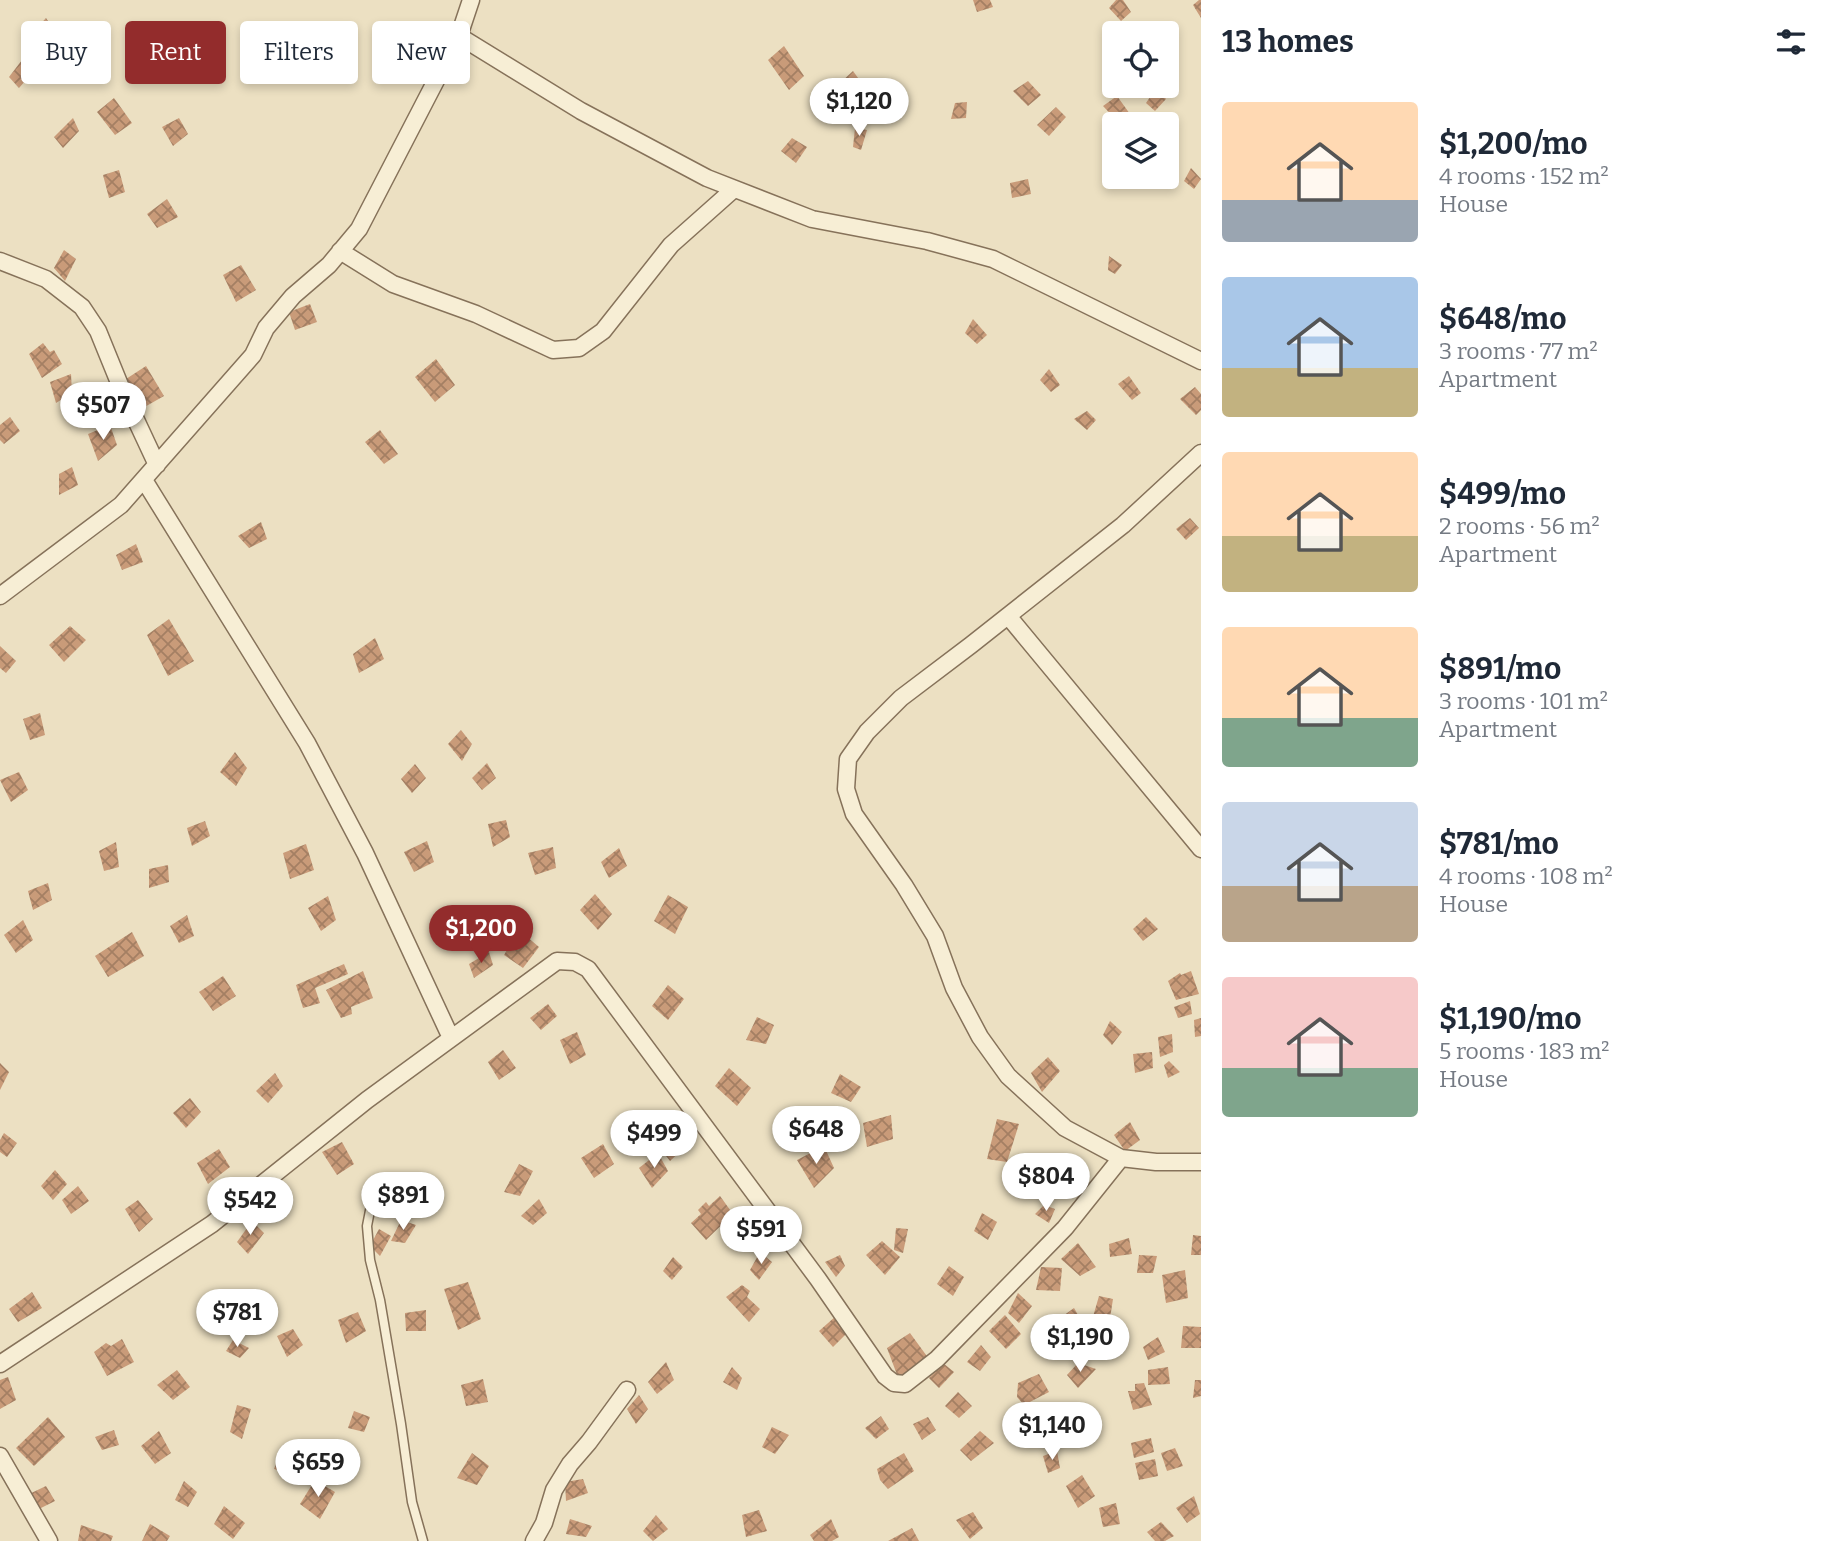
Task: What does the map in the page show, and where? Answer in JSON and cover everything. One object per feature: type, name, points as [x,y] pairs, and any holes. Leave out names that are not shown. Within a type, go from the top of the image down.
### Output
[{"type":"street","points":[[464,21],[471,0]]},
{"type":"street","points":[[470,43],[581,111],[707,178],[812,219],[927,241],[993,259],[1201,361]]},
{"type":"street","points":[[0,596],[121,505],[253,355],[266,328],[293,296],[329,265],[359,229],[434,84]]},
{"type":"street","points":[[340,251],[393,284],[476,314],[554,350],[579,348],[603,331],[671,245],[734,189]]},
{"type":"street","points":[[0,261],[46,279],[82,307],[98,331],[157,465]]},
{"type":"street","points":[[1201,453],[1123,525],[901,698],[867,732],[848,759],[846,789],[854,814],[904,885],[935,936],[954,988],[980,1037],[1008,1076],[1065,1128],[1121,1158],[1201,1163]]},
{"type":"street","points":[[144,480],[307,743],[365,853],[452,1038]]},
{"type":"street","points":[[1008,616],[1201,849]]},
{"type":"street","points":[[0,1364],[212,1224],[367,1100],[556,961],[575,961],[588,970],[818,1279],[885,1376],[894,1383],[905,1384],[937,1359],[1065,1228],[1121,1158]]},
{"type":"street","points":[[534,1541],[544,1522],[554,1490],[570,1464],[626,1390]]},
{"type":"street","points":[[0,1456],[49,1541]]},
{"type":"lane","points":[[374,1190],[366,1226],[370,1260],[389,1349],[412,1502],[423,1541]]},
{"type":"building","points":[[973,0],[990,0],[993,7],[977,12]]},
{"type":"building","points":[[1116,0],[1123,0],[1131,12],[1121,21],[1109,8]]},
{"type":"building","points":[[1201,0],[1201,18],[1193,5]]},
{"type":"building","points":[[784,46],[804,76],[789,90],[768,60]]},
{"type":"building","points":[[21,61],[22,84],[19,88],[9,77]]},
{"type":"building","points":[[853,71],[861,82],[851,95],[840,83]]},
{"type":"building","points":[[1028,81],[1041,95],[1028,106],[1013,91]]},
{"type":"building","points":[[114,98],[132,123],[115,135],[97,112]]},
{"type":"building","points":[[1118,98],[1129,112],[1109,112],[1103,106]]},
{"type":"building","points":[[1149,98],[1166,99],[1155,111],[1146,103]]},
{"type":"building","points":[[967,102],[966,118],[951,119],[955,103]]},
{"type":"building","points":[[1056,107],[1066,117],[1049,136],[1037,125]]},
{"type":"building","points":[[73,118],[79,131],[63,148],[54,137]]},
{"type":"building","points":[[179,118],[188,134],[173,146],[162,127]]},
{"type":"building","points":[[855,128],[867,130],[861,150],[853,147]]},
{"type":"building","points":[[792,138],[807,147],[796,163],[781,151]]},
{"type":"building","points":[[1191,168],[1201,179],[1194,189],[1184,181]]},
{"type":"building","points":[[119,170],[125,192],[109,198],[103,175]]},
{"type":"building","points":[[1028,179],[1031,194],[1012,198],[1010,183]]},
{"type":"building","points":[[167,199],[178,217],[157,228],[147,214]]},
{"type":"building","points":[[64,250],[76,259],[65,281],[54,268]]},
{"type":"building","points":[[1109,256],[1122,265],[1115,274],[1108,270]]},
{"type":"building","points":[[241,265],[256,290],[236,302],[223,275]]},
{"type":"building","points":[[310,304],[317,322],[295,330],[289,312]]},
{"type":"building","points":[[973,319],[987,335],[977,344],[965,333]]},
{"type":"building","points":[[43,343],[50,352],[54,350],[62,364],[42,378],[29,354]]},
{"type":"building","points":[[436,359],[455,385],[435,402],[415,377]]},
{"type":"building","points":[[146,366],[164,396],[141,409],[126,379]]},
{"type":"building","points":[[1049,369],[1060,385],[1051,392],[1040,380]]},
{"type":"building","points":[[71,374],[72,393],[56,403],[50,382]]},
{"type":"building","points":[[1129,376],[1141,393],[1132,400],[1118,384]]},
{"type":"building","points":[[1195,387],[1201,394],[1201,410],[1196,415],[1180,399]]},
{"type":"building","points":[[1087,411],[1096,420],[1087,430],[1074,419]]},
{"type":"building","points":[[10,417],[20,431],[4,444],[0,440],[0,425]]},
{"type":"building","points":[[110,425],[117,445],[98,461],[88,434]]},
{"type":"building","points":[[380,430],[398,454],[384,464],[365,442]]},
{"type":"building","points":[[72,467],[78,485],[59,495],[59,474]]},
{"type":"building","points":[[1190,518],[1199,528],[1186,540],[1176,529]]},
{"type":"building","points":[[261,522],[267,539],[249,548],[238,536]]},
{"type":"building","points":[[136,544],[143,562],[122,570],[116,555]]},
{"type":"building","points":[[169,619],[194,661],[168,676],[147,635]]},
{"type":"building","points":[[70,626],[86,640],[64,662],[49,645]]},
{"type":"building","points":[[375,638],[384,659],[359,673],[353,654]]},
{"type":"building","points":[[0,646],[16,661],[6,673],[0,668]]},
{"type":"building","points":[[40,713],[45,735],[30,740],[23,719]]},
{"type":"building","points":[[461,730],[472,744],[462,761],[448,744]]},
{"type":"building","points":[[235,752],[247,768],[236,786],[220,772]]},
{"type":"building","points":[[487,763],[496,778],[482,790],[472,778]]},
{"type":"building","points":[[415,764],[426,778],[412,793],[401,779]]},
{"type":"building","points":[[19,772],[28,790],[11,802],[0,780]]},
{"type":"building","points":[[506,820],[510,837],[493,847],[488,824]]},
{"type":"building","points":[[205,821],[210,836],[192,846],[187,828]]},
{"type":"building","points":[[427,841],[434,862],[414,872],[404,852]]},
{"type":"building","points":[[116,842],[119,867],[104,871],[99,851]]},
{"type":"building","points":[[306,844],[314,870],[290,879],[283,853]]},
{"type":"building","points":[[553,847],[556,868],[535,875],[528,853]]},
{"type":"building","points":[[619,848],[627,866],[609,878],[601,862]]},
{"type":"building","points":[[168,865],[169,882],[149,888],[149,869]]},
{"type":"building","points":[[48,883],[52,900],[33,910],[28,891]]},
{"type":"building","points":[[595,894],[612,914],[598,930],[580,910]]},
{"type":"building","points":[[668,895],[688,907],[675,934],[654,921]]},
{"type":"building","points":[[328,896],[336,920],[321,931],[308,908]]},
{"type":"building","points":[[187,915],[194,936],[179,943],[170,926]]},
{"type":"building","points":[[1146,917],[1158,929],[1143,941],[1133,929]]},
{"type":"building","points":[[23,920],[33,940],[16,953],[4,935]]},
{"type":"building","points":[[519,930],[539,947],[523,968],[504,955]]},
{"type":"building","points":[[132,932],[144,956],[108,977],[95,956]]},
{"type":"building","points":[[489,952],[493,965],[474,978],[469,964]]},
{"type":"building","points":[[344,964],[348,974],[315,988],[320,1003],[303,1008],[296,985]]},
{"type":"building","points":[[363,971],[373,998],[351,1007],[352,1014],[341,1018],[326,990]]},
{"type":"building","points":[[1191,971],[1199,994],[1176,1000],[1168,981],[1180,973],[1181,975]]},
{"type":"building","points":[[223,976],[236,996],[213,1011],[199,992]]},
{"type":"building","points":[[668,985],[684,999],[668,1020],[652,1006]]},
{"type":"building","points":[[1190,1001],[1192,1014],[1178,1018],[1174,1007]]},
{"type":"building","points":[[548,1004],[557,1016],[541,1030],[530,1018]]},
{"type":"building","points":[[757,1017],[774,1025],[766,1044],[746,1040]]},
{"type":"building","points":[[1201,1018],[1201,1036],[1195,1037],[1194,1020]]},
{"type":"building","points":[[1110,1021],[1122,1032],[1112,1045],[1103,1035]]},
{"type":"building","points":[[577,1032],[586,1055],[570,1064],[560,1040]]},
{"type":"building","points":[[1172,1034],[1173,1052],[1160,1057],[1158,1037]]},
{"type":"building","points":[[503,1050],[516,1068],[499,1080],[488,1062]]},
{"type":"building","points":[[1152,1052],[1153,1068],[1135,1073],[1133,1054]]},
{"type":"building","points":[[1048,1057],[1060,1071],[1042,1092],[1031,1073]]},
{"type":"building","points":[[1169,1061],[1180,1072],[1168,1078],[1164,1065]]},
{"type":"building","points":[[0,1063],[9,1072],[0,1090]]},
{"type":"building","points":[[729,1068],[751,1088],[737,1106],[715,1086]]},
{"type":"building","points":[[275,1073],[283,1086],[268,1103],[256,1091]]},
{"type":"building","points":[[840,1074],[861,1087],[851,1102],[831,1093]]},
{"type":"building","points":[[190,1098],[201,1112],[186,1128],[173,1113]]},
{"type":"building","points":[[891,1115],[893,1139],[867,1147],[863,1123]]},
{"type":"building","points":[[997,1119],[1019,1124],[1007,1162],[987,1159]]},
{"type":"building","points":[[1130,1122],[1140,1140],[1125,1151],[1114,1135]]},
{"type":"building","points":[[647,1126],[655,1144],[634,1156],[622,1139],[628,1127],[633,1138]]},
{"type":"building","points":[[672,1126],[685,1147],[670,1161],[656,1143]]},
{"type":"building","points":[[4,1133],[17,1143],[7,1157],[0,1152],[0,1140]]},
{"type":"building","points":[[342,1142],[354,1164],[337,1175],[322,1152]]},
{"type":"building","points":[[603,1144],[614,1164],[594,1178],[581,1158]]},
{"type":"building","points":[[824,1146],[834,1168],[814,1188],[797,1160]]},
{"type":"building","points":[[219,1149],[230,1167],[208,1184],[197,1163]]},
{"type":"building","points":[[658,1153],[668,1171],[652,1188],[639,1168]]},
{"type":"building","points":[[1065,1160],[1079,1166],[1071,1182],[1056,1175]]},
{"type":"building","points":[[519,1164],[533,1171],[520,1196],[504,1192]]},
{"type":"building","points":[[55,1170],[67,1184],[53,1200],[41,1186]]},
{"type":"building","points":[[78,1186],[89,1201],[71,1214],[62,1200]]},
{"type":"building","points":[[720,1196],[733,1214],[706,1240],[691,1223],[701,1214],[698,1210],[706,1202],[709,1206]]},
{"type":"building","points":[[539,1199],[547,1213],[533,1225],[521,1216]]},
{"type":"building","points":[[138,1200],[153,1219],[139,1232],[125,1209]]},
{"type":"building","points":[[1044,1205],[1055,1209],[1049,1223],[1035,1214]]},
{"type":"building","points":[[982,1213],[997,1222],[988,1240],[974,1231]]},
{"type":"building","points":[[401,1220],[416,1225],[405,1243],[391,1241]]},
{"type":"building","points":[[252,1221],[264,1233],[248,1254],[237,1242]]},
{"type":"building","points":[[896,1228],[908,1229],[903,1253],[894,1250]]},
{"type":"building","points":[[379,1229],[391,1236],[380,1256],[370,1246]]},
{"type":"building","points":[[1193,1235],[1201,1236],[1201,1255],[1191,1255]]},
{"type":"building","points":[[1129,1238],[1132,1254],[1110,1257],[1109,1244]]},
{"type":"building","points":[[882,1241],[900,1257],[885,1275],[866,1255]]},
{"type":"building","points":[[1078,1243],[1096,1267],[1080,1276],[1061,1259]]},
{"type":"building","points":[[760,1252],[772,1262],[759,1280],[750,1270]]},
{"type":"building","points":[[840,1255],[845,1266],[836,1277],[825,1262]]},
{"type":"building","points":[[1139,1255],[1157,1256],[1153,1273],[1137,1273]]},
{"type":"building","points":[[673,1257],[683,1267],[672,1280],[663,1271]]},
{"type":"building","points":[[949,1266],[964,1277],[953,1296],[937,1284]]},
{"type":"building","points":[[1041,1267],[1062,1268],[1060,1291],[1036,1290]]},
{"type":"building","points":[[1185,1270],[1188,1298],[1166,1303],[1162,1275]]},
{"type":"building","points":[[468,1282],[481,1319],[458,1330],[444,1289]]},
{"type":"building","points":[[742,1285],[750,1291],[747,1297],[760,1309],[749,1322],[726,1297]]},
{"type":"building","points":[[32,1292],[42,1308],[18,1322],[9,1309]]},
{"type":"building","points":[[1018,1293],[1032,1306],[1019,1323],[1008,1313]]},
{"type":"building","points":[[1099,1296],[1113,1299],[1109,1325],[1092,1320]]},
{"type":"building","points":[[1074,1308],[1081,1320],[1065,1332],[1056,1321]]},
{"type":"building","points":[[426,1310],[426,1331],[406,1331],[405,1313]]},
{"type":"building","points":[[358,1312],[366,1331],[346,1343],[338,1320]]},
{"type":"building","points":[[1005,1315],[1021,1334],[1006,1349],[989,1331]]},
{"type":"building","points":[[836,1316],[847,1333],[833,1347],[819,1331]]},
{"type":"building","points":[[1183,1326],[1201,1327],[1201,1348],[1181,1348]]},
{"type":"building","points":[[1094,1328],[1107,1348],[1088,1360],[1078,1342]]},
{"type":"building","points":[[293,1329],[303,1345],[287,1357],[277,1336]]},
{"type":"building","points":[[910,1333],[929,1359],[899,1380],[887,1348]]},
{"type":"building","points":[[1158,1337],[1165,1352],[1148,1360],[1143,1347]]},
{"type":"building","points":[[122,1339],[134,1362],[107,1376],[94,1352],[106,1343],[111,1346]]},
{"type":"building","points":[[233,1340],[249,1348],[240,1358],[226,1351]]},
{"type":"building","points":[[981,1345],[991,1357],[980,1371],[967,1362]]},
{"type":"building","points":[[666,1362],[674,1380],[657,1394],[648,1382]]},
{"type":"building","points":[[943,1363],[954,1372],[939,1388],[929,1378]]},
{"type":"building","points":[[1078,1363],[1096,1369],[1078,1388],[1067,1375]]},
{"type":"building","points":[[732,1367],[742,1378],[737,1390],[723,1382]]},
{"type":"building","points":[[1168,1367],[1170,1384],[1148,1385],[1148,1370]]},
{"type":"building","points":[[177,1370],[190,1387],[173,1400],[157,1385]]},
{"type":"building","points":[[1039,1374],[1049,1392],[1024,1405],[1017,1397],[1018,1383]]},
{"type":"building","points":[[8,1377],[16,1400],[0,1409],[0,1380]]},
{"type":"building","points":[[483,1379],[488,1402],[466,1406],[461,1385]]},
{"type":"building","points":[[1195,1380],[1201,1380],[1201,1396],[1193,1398]]},
{"type":"building","points":[[1144,1383],[1152,1405],[1133,1410],[1128,1391],[1135,1391],[1135,1384]]},
{"type":"building","points":[[958,1392],[972,1406],[959,1418],[945,1406]]},
{"type":"building","points":[[639,1395],[648,1409],[636,1424],[627,1409]]},
{"type":"building","points":[[237,1405],[251,1409],[242,1439],[230,1432]]},
{"type":"building","points":[[354,1411],[370,1417],[364,1432],[348,1428]]},
{"type":"building","points":[[881,1416],[889,1429],[876,1439],[865,1428]]},
{"type":"building","points":[[48,1417],[65,1437],[34,1466],[16,1448]]},
{"type":"building","points":[[928,1417],[936,1430],[922,1440],[913,1424]]},
{"type":"building","points":[[772,1427],[789,1435],[775,1454],[762,1447]]},
{"type":"building","points":[[114,1430],[119,1445],[102,1450],[95,1437]]},
{"type":"building","points":[[159,1431],[171,1453],[155,1464],[141,1446]]},
{"type":"building","points":[[980,1431],[994,1443],[971,1461],[960,1450]]},
{"type":"building","points":[[1151,1438],[1154,1452],[1134,1458],[1131,1443]]},
{"type":"building","points":[[284,1444],[304,1456],[292,1474],[274,1469]]},
{"type":"building","points":[[1175,1448],[1183,1466],[1167,1471],[1161,1453]]},
{"type":"building","points":[[1057,1451],[1060,1468],[1048,1473],[1043,1456]]},
{"type":"building","points":[[472,1453],[489,1466],[477,1485],[457,1478]]},
{"type":"building","points":[[904,1453],[914,1471],[888,1489],[880,1480],[877,1469]]},
{"type":"building","points":[[1155,1459],[1158,1476],[1139,1480],[1135,1463]]},
{"type":"building","points":[[1082,1475],[1095,1496],[1078,1508],[1066,1486]]},
{"type":"building","points":[[583,1479],[588,1493],[566,1501],[565,1482]]},
{"type":"building","points":[[315,1480],[335,1492],[320,1519],[300,1504]]},
{"type":"building","points":[[184,1481],[197,1492],[188,1507],[175,1500]]},
{"type":"building","points":[[46,1486],[55,1501],[35,1511],[25,1496]]},
{"type":"building","points":[[1194,1496],[1200,1514],[1187,1523],[1176,1508]]},
{"type":"building","points":[[1116,1503],[1120,1524],[1103,1527],[1099,1508]]},
{"type":"building","points":[[224,1506],[245,1523],[233,1539],[214,1524]]},
{"type":"building","points":[[759,1510],[767,1531],[746,1537],[742,1515]]},
{"type":"building","points":[[973,1512],[983,1528],[970,1539],[956,1520]]},
{"type":"building","points":[[656,1515],[668,1529],[653,1541],[643,1531]]},
{"type":"building","points":[[570,1519],[592,1526],[586,1537],[566,1534]]},
{"type":"building","points":[[831,1519],[839,1537],[832,1541],[814,1541],[810,1535]]},
{"type":"building","points":[[1161,1522],[1174,1536],[1165,1541],[1155,1541],[1147,1532]]},
{"type":"building","points":[[150,1524],[170,1536],[167,1541],[142,1541]]},
{"type":"building","points":[[81,1525],[113,1536],[111,1541],[78,1541]]},
{"type":"building","points":[[912,1528],[919,1541],[888,1541]]}]
